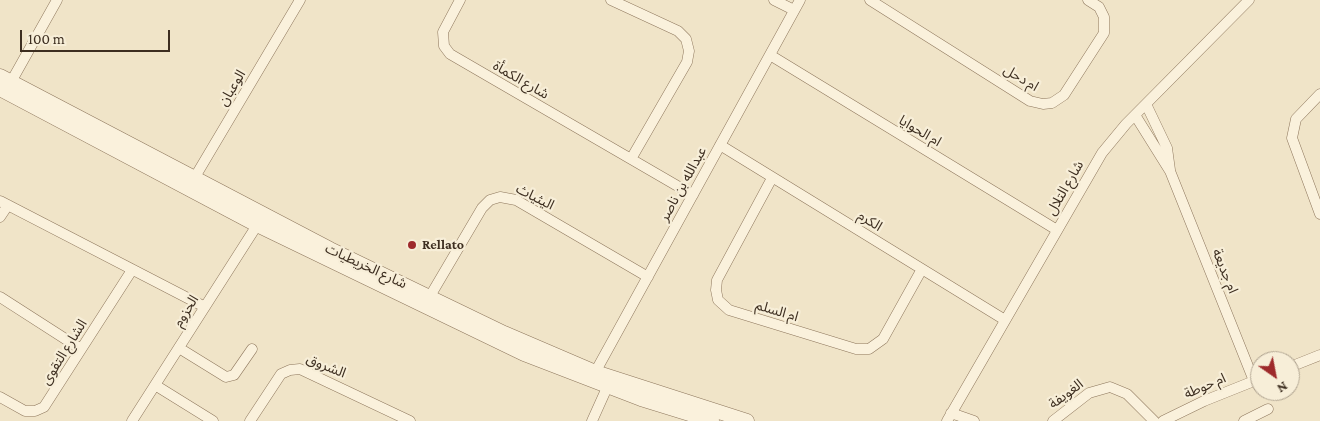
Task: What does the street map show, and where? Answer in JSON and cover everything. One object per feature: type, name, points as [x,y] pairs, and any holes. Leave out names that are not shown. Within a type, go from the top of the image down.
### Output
[{"type":"street","points":[[4,83],[57,0]]},
{"type":"street","name":"الوعبان","points":[[191,184],[300,0]]},
{"type":"street","name":"شارع الكمأة","points":[[460,0],[443,32],[444,46],[450,54],[692,195]]},
{"type":"street","points":[[611,0],[678,31],[686,40],[690,51],[687,62],[631,159]]},
{"type":"street","points":[[774,0],[794,10]]},
{"type":"street","name":"عبدالله بن ناصر","points":[[593,376],[800,0]]},
{"type":"street","name":"ام دحل","points":[[870,0],[1030,101],[1043,104],[1056,101],[1064,95],[1104,33],[1104,17],[1098,7],[1088,0]]},
{"type":"street","name":"شارع التلال","points":[[949,417],[1095,164],[1135,115],[1249,0]]},
{"type":"street","name":"ام الحوايا","points":[[770,55],[1057,230]]},
{"type":"street","name":"شارع الخريطيات","points":[[4,83],[260,220],[427,301],[511,336],[593,376],[712,421]]},
{"type":"street","points":[[1320,94],[1296,119],[1292,138],[1320,214]]},
{"type":"street","name":"ام جديعة","points":[[1146,104],[1167,148],[1170,171]]},
{"type":"street","name":"ام جديعة","points":[[1135,115],[1170,171],[1250,363]]},
{"type":"street","name":"الكرم","points":[[720,145],[1005,320]]},
{"type":"street","name":"ام السلم","points":[[772,178],[717,280],[718,300],[729,310],[856,349],[869,349],[883,339],[922,269]]},
{"type":"street","name":"اليثياث","points":[[427,301],[482,208],[490,200],[500,197],[516,200],[648,277]]},
{"type":"street","points":[[0,217],[4,203],[205,307]]},
{"type":"street","name":"الحزوم","points":[[132,421],[260,220]]},
{"type":"street","name":"الشارع التقوى","points":[[0,397],[20,410],[30,412],[47,404],[132,270]]},
{"type":"street","points":[[0,297],[82,349]]},
{"type":"street","points":[[179,348],[226,377],[234,375],[252,349]]},
{"type":"street","points":[[1300,363],[1320,355]]},
{"type":"street","name":"الشروق","points":[[250,421],[278,378],[290,370],[300,369],[410,421]]},
{"type":"street","points":[[592,421],[609,382]]},
{"type":"street","name":"شارع الخريطيات","points":[[609,382],[747,421]]},
{"type":"street","name":"ام حوطة","points":[[1162,421],[1196,404],[1250,383]]},
{"type":"street","points":[[156,385],[213,421]]},
{"type":"street","name":"الغويفة","points":[[1053,421],[1095,390],[1110,388],[1122,390],[1154,421]]},
{"type":"street","points":[[1244,421],[1268,409]]},
{"type":"street","points":[[949,417],[974,421]]},
{"type":"place","name":"Rellato","points":[[412,245]]}]
